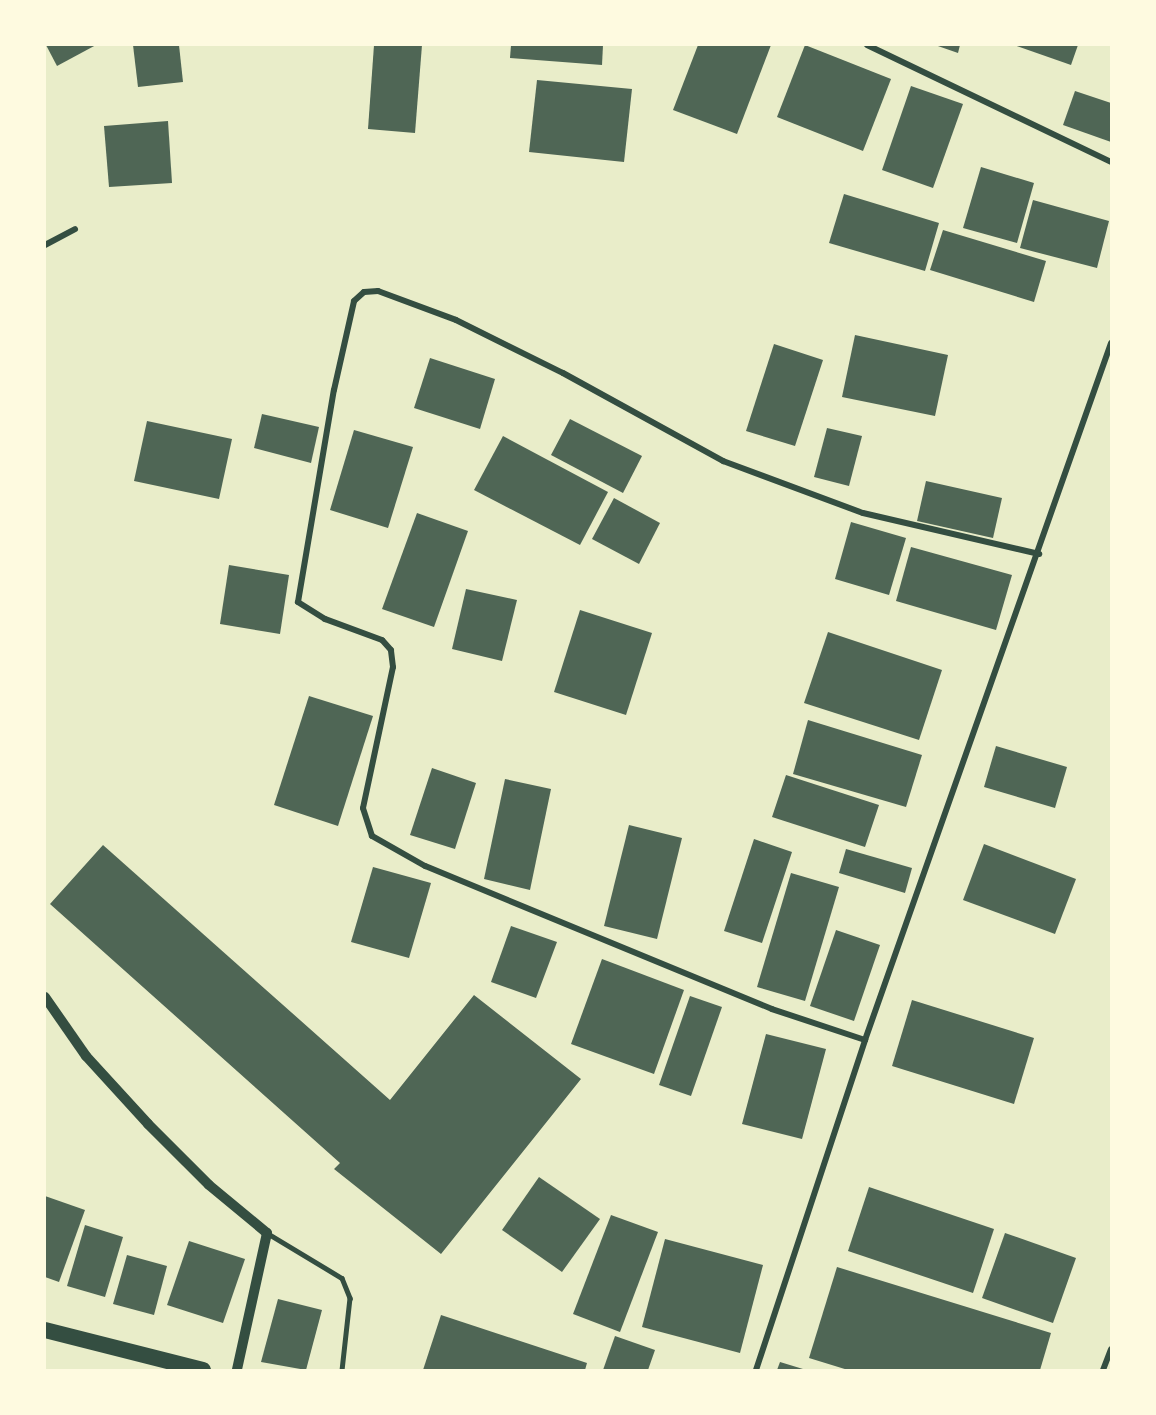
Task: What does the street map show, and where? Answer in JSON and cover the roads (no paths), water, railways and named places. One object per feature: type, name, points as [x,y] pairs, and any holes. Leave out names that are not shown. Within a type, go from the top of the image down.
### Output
[{"type":"highway","points":[[45,1330],[203,1370]]},
{"type":"street","points":[[867,45],[1111,162]]},
{"type":"street","points":[[45,245],[75,229]]},
{"type":"street","points":[[865,1040],[772,1009],[424,866],[372,836],[363,808],[368,770],[393,667],[391,650],[382,640],[325,619],[298,602],[334,390],[354,301],[364,292],[378,291],[456,320],[734,465],[863,513],[1039,554]]},
{"type":"street","points":[[756,1370],[865,1040],[1039,554],[1111,343]]},
{"type":"street","points":[[45,997],[86,1056],[148,1124],[209,1185],[267,1233],[237,1370]]},
{"type":"street","points":[[1103,1370],[1111,1349]]},
{"type":"lane","points":[[267,1233],[342,1278],[350,1298],[342,1370]]}]
